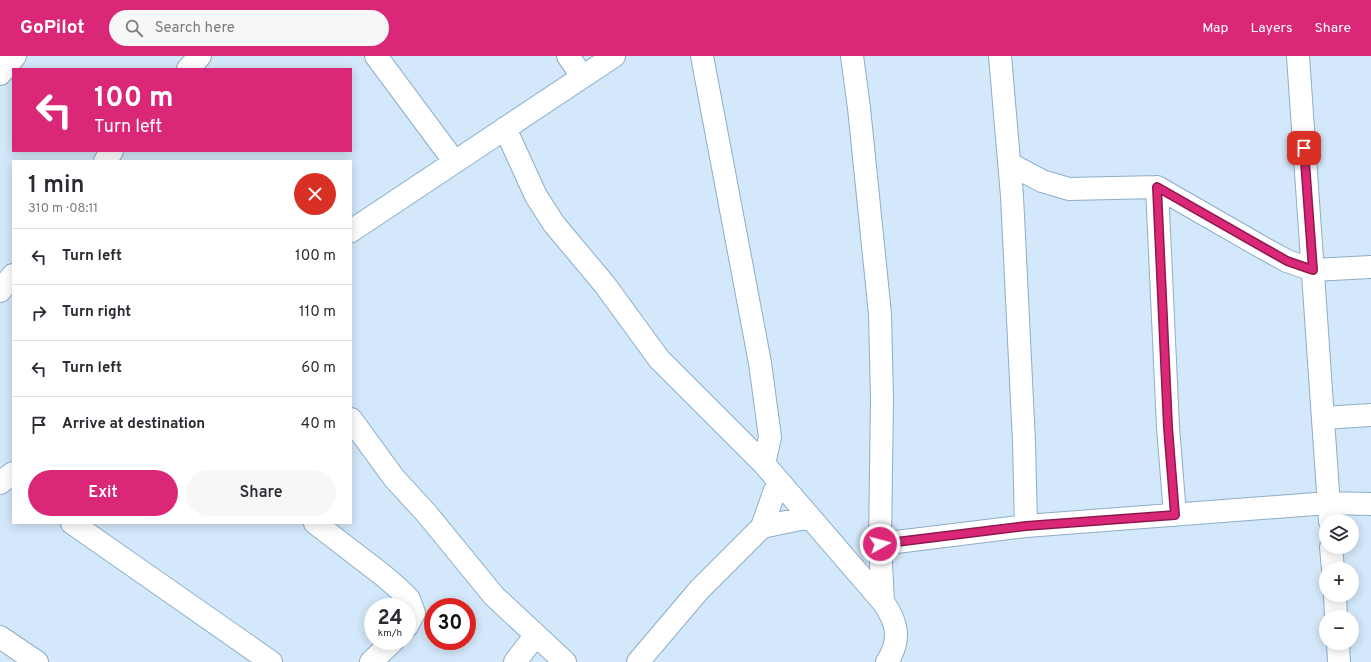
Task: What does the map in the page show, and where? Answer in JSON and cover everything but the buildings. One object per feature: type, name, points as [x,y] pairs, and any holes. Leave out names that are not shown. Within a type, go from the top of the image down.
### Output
[{"type":"street","points":[[0,74],[15,56]]},
{"type":"street","points":[[189,68],[200,56]]},
{"type":"street","points":[[376,56],[454,161]]},
{"type":"street","points":[[568,56],[582,76]]},
{"type":"street","points":[[352,230],[454,161],[614,56]]},
{"type":"street","points":[[702,56],[760,363],[770,437],[764,464]]},
{"type":"street","points":[[852,56],[859,108],[880,314],[882,399],[880,544],[883,602]]},
{"type":"street","points":[[1000,56],[1010,164],[1024,424],[1026,526]]},
{"type":"street","points":[[1298,56],[1329,512]]},
{"type":"street","points":[[505,128],[536,196],[554,224],[605,285],[659,360],[764,464],[779,484],[810,517],[883,602],[891,614],[897,632],[895,645],[886,662]]},
{"type":"street","points":[[1010,164],[1042,181],[1069,189],[1157,187],[1287,261],[1313,270],[1371,267]]},
{"type":"street","points":[[1157,187],[1168,420],[1175,515]]},
{"type":"street","points":[[0,291],[12,276]]},
{"type":"street","points":[[1323,418],[1371,415]]},
{"type":"street","points":[[352,420],[394,478],[427,514],[485,585],[535,636],[565,662]]},
{"type":"street","points":[[0,483],[12,474]]},
{"type":"street","points":[[638,662],[699,590],[762,527],[771,499],[779,484]]},
{"type":"street","points":[[880,544],[1026,526],[1175,515],[1329,512],[1371,504]]},
{"type":"street","points":[[762,527],[810,517]]},
{"type":"street","points":[[73,524],[271,662]]},
{"type":"street","points":[[316,524],[384,576],[408,598]]},
{"type":"street","points":[[515,662],[535,636]]},
{"type":"street","points":[[0,637],[37,662]]},
{"type":"street","points":[[371,662],[383,650]]},
{"type":"street","points":[[1339,650],[1340,662]]},
{"type":"route","points":[[880,544],[975,531],[1175,515],[1168,427],[1157,187],[1246,237],[1264,249],[1287,261],[1313,270],[1304,148]]}]
